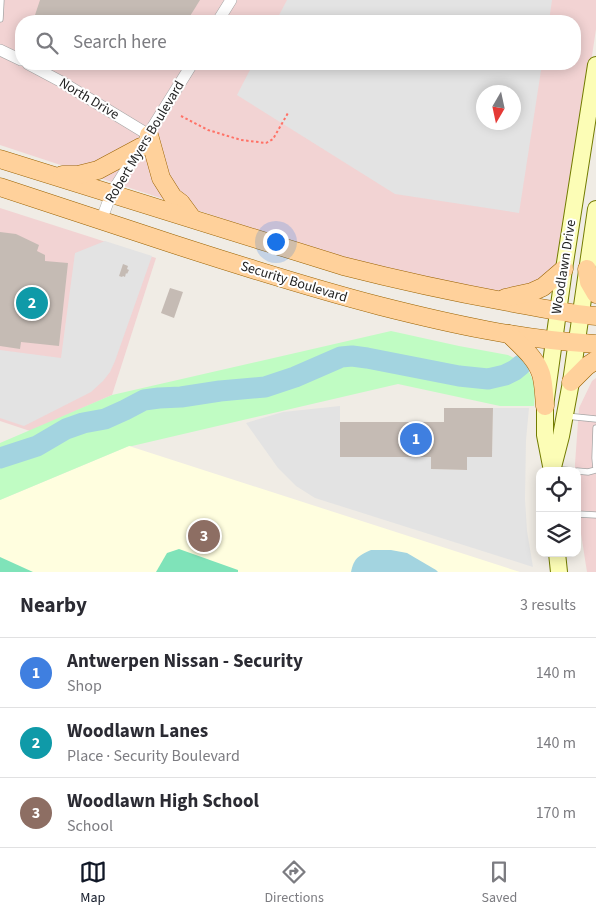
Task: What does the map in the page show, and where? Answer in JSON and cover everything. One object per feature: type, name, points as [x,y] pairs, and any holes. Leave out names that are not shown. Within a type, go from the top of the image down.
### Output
[{"type":"main road","name":"Woodlawn Drive","points":[[551,467],[545,436],[545,406],[596,65]]},
{"type":"main road","points":[[51,176],[78,175],[98,170],[145,141],[161,178],[173,197],[185,208],[192,218]]},
{"type":"main road","points":[[0,159],[395,280],[495,300],[588,315]]},
{"type":"main road","name":"Security Boulevard","points":[[0,187],[308,287],[414,314],[509,334],[596,344]]},
{"type":"main road","name":"Woodlawn Drive","points":[[553,467],[565,416],[576,342],[588,315],[587,269],[594,243],[596,208]]},
{"type":"main road","points":[[495,300],[532,292],[543,287],[564,269]]},
{"type":"main road","points":[[587,269],[589,282],[596,294]]},
{"type":"main road","points":[[509,334],[528,352],[536,365],[541,375],[545,406]]},
{"type":"main road","points":[[571,382],[596,360]]},
{"type":"main road","points":[[557,557],[559,572]]},
{"type":"street","points":[[222,15],[231,0]]},
{"type":"street","points":[[0,50],[15,57]]},
{"type":"street","name":"North Drive","points":[[39,70],[60,82],[145,141]]},
{"type":"street","name":"Robert Myers Boulevard","points":[[101,221],[111,194],[188,70]]},
{"type":"lane","points":[[0,19],[2,0]]},
{"type":"lane","points":[[565,416],[596,419]]},
{"type":"lane","points":[[581,471],[596,470],[596,428]]},
{"type":"lane","points":[[581,514],[596,514]]},
{"type":"path","points":[[181,116],[208,130],[241,140],[266,143],[273,139],[288,113]]},
{"type":"shaded area","points":[[0,0],[596,0],[596,29],[558,264],[521,293],[485,291],[363,263],[0,145]]},
{"type":"shaded area","points":[[287,0],[552,0],[550,15],[279,15]]},
{"type":"shaded area","points":[[250,70],[541,70],[519,213],[395,194],[237,95]]},
{"type":"shaded area","points":[[0,208],[156,258],[112,395],[30,431],[0,421]]},
{"type":"shaded area","points":[[105,241],[152,256],[110,372],[91,392],[24,426],[0,418],[0,350],[61,358],[75,253]]},
{"type":"shaded area","points":[[596,378],[596,572],[587,572],[581,534],[581,467],[575,467],[575,464],[579,408],[592,381]]},
{"type":"shaded area","points":[[340,406],[340,456],[431,457],[431,469],[467,470],[467,457],[492,457],[493,408],[529,408],[526,440],[525,499],[527,531],[533,567],[315,498],[296,486],[278,468],[246,423],[283,412]]},
{"type":"shaded area","points":[[129,446],[520,572],[0,572],[0,500]]},
{"type":"green space","points":[[391,331],[508,355],[516,359],[531,375],[535,397],[534,406],[500,406],[398,384],[129,446],[0,500],[0,443],[112,395]]},
{"type":"green space","points":[[179,549],[238,570],[238,572],[156,572],[167,553]]},
{"type":"green space","points":[[0,557],[33,572],[0,572]]},
{"type":"water","points":[[371,550],[391,550],[407,553],[438,572],[351,572],[357,558]]},
{"type":"building","points":[[40,0],[200,0],[191,15],[35,15]]},
{"type":"building","points":[[0,232],[16,234],[39,245],[37,251],[45,255],[45,261],[68,263],[59,346],[21,342],[20,349],[0,346]]},
{"type":"building","points":[[123,264],[128,266],[127,269],[129,270],[125,277],[119,276]]},
{"type":"building","points":[[170,288],[183,292],[174,318],[161,313]]},
{"type":"building","points":[[444,408],[493,408],[492,457],[467,457],[467,470],[431,469],[431,457],[340,457],[340,422],[444,422]]},
{"type":"waterway","points":[[0,458],[37,446],[66,429],[83,423],[105,419],[144,400],[265,387],[295,377],[341,357],[367,358],[459,376],[488,379],[505,375],[521,365]]},
{"type":"place","name":"Woodlawn Lanes","points":[[32,303]]},
{"type":"place","name":"Antwerpen Nissan - Security","points":[[416,439]]},
{"type":"place","name":"Woodlawn High School","points":[[204,536]]}]
